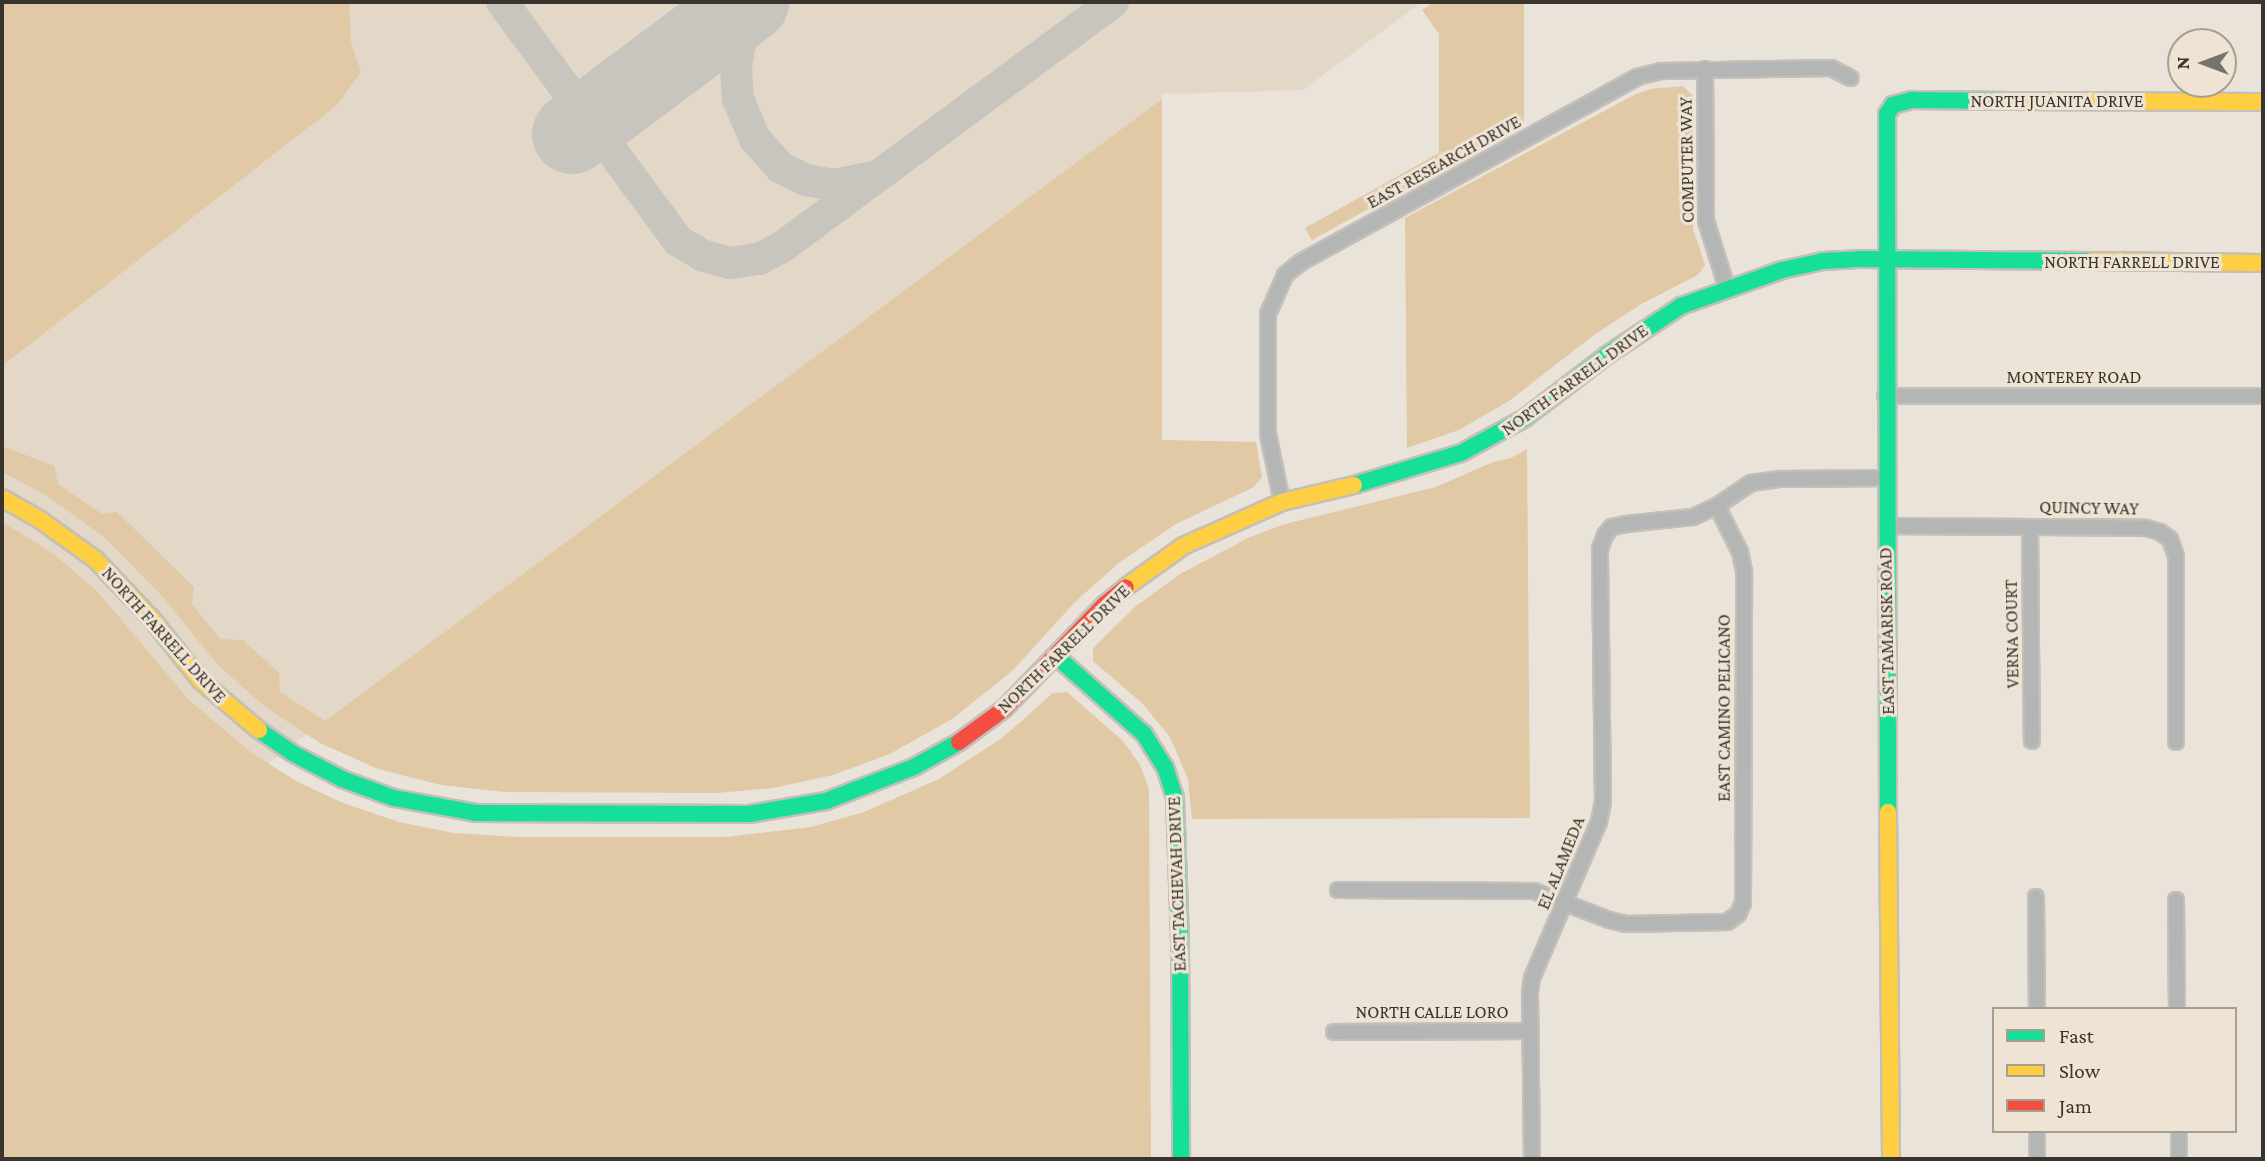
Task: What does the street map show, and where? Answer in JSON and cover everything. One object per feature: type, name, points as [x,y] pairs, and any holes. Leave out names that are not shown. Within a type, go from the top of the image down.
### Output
[{"type":"street","name":"EAST RESEARCH DRIVE","points":[[1282,502],[1268,434],[1268,314],[1285,275],[1301,262],[1637,77],[1661,71],[1704,69],[1831,68],[1851,78]]},
{"type":"street","name":"COMPUTER WAY","points":[[1704,69],[1706,221],[1727,288]]},
{"type":"street","name":"NORTH JUANITA DRIVE","points":[[1893,105],[1912,100],[2263,102]]},
{"type":"street","name":"EAST TAMARISK ROAD","points":[[1891,1159],[1885,127],[1887,114],[1893,105]]},
{"type":"street","name":"NORTH FARRELL DRIVE","points":[[2,498],[60,532],[96,560],[152,619],[201,681],[272,741],[317,767],[355,784],[394,798],[447,809],[502,815],[716,816],[761,813],[825,801],[894,777],[960,741],[1004,709],[1104,606],[1162,560],[1204,535],[1282,502],[1397,474],[1485,441],[1544,405],[1607,355],[1669,313],[1727,288],[1782,270],[1823,261],[2263,263]]},
{"type":"street","name":"MONTEREY ROAD","points":[[1885,396],[2263,396]]},
{"type":"street","points":[[1717,506],[1751,483],[1781,479],[1885,478]]},
{"type":"street","name":"EL ALAMEDA","points":[[1532,1159],[1532,978],[1599,822],[1603,801],[1600,549],[1605,535],[1612,527],[1626,523],[1693,517],[1717,506]]},
{"type":"street","name":"EAST CAMINO PELICANO","points":[[1566,902],[1609,920],[1626,923],[1727,922],[1738,914],[1743,903],[1744,571],[1740,552],[1717,506]]},
{"type":"street","name":"QUINCY WAY","points":[[1886,526],[2146,528],[2160,532],[2170,539],[2176,556],[2176,742]]},
{"type":"street","name":"VERNA COURT","points":[[2030,527],[2032,741]]},
{"type":"street","name":"EAST TACHEVAH DRIVE","points":[[1056,656],[1144,734],[1165,767],[1175,798],[1180,929],[1181,1159]]},
{"type":"street","points":[[1338,890],[1534,891],[1566,902]]},
{"type":"street","points":[[2036,897],[2037,1007]]},
{"type":"street","points":[[2176,900],[2177,1007]]},
{"type":"street","name":"NORTH CALLE LORO","points":[[1334,1032],[1530,1031]]},
{"type":"street","points":[[2037,1133],[2037,1159]]},
{"type":"street","points":[[2179,1133],[2179,1159]]},
{"type":"shaded area","points":[[2,2],[1422,2],[1303,90],[1162,94],[1162,440],[705,439],[192,820],[109,820],[108,1159],[2,1159]]},
{"type":"shaded area","points":[[2,2],[349,2],[351,42],[361,72],[337,105],[2,366]]},
{"type":"shaded area","points":[[1434,2],[1524,2],[1524,123],[1312,240],[1305,228],[1439,153],[1439,34],[1422,10]]},
{"type":"shaded area","points":[[1683,86],[1692,95],[1693,229],[1705,265],[1698,275],[1643,303],[1594,335],[1509,401],[1459,430],[1407,448],[1405,218],[1636,94],[1651,89]]},
{"type":"shaded area","points":[[1162,99],[1162,440],[1256,442],[1262,477],[1254,487],[1176,524],[1120,562],[1076,601],[1012,671],[952,719],[890,754],[833,775],[773,788],[717,793],[506,792],[441,785],[378,769],[320,743],[264,706],[217,664],[163,597],[105,538],[46,495],[2,472],[2,446],[54,466],[58,484],[102,514],[117,512],[194,587],[192,604],[220,639],[243,640],[279,673],[280,692],[325,721]]},
{"type":"shaded area","points":[[1527,449],[1530,818],[1192,819],[1188,779],[1170,737],[1142,703],[1093,661],[1093,648],[1136,606],[1180,574],[1250,537],[1285,524],[1436,487],[1493,462],[1511,458]]},
{"type":"shaded area","points":[[2,522],[51,552],[96,590],[190,701],[253,754],[298,782],[343,803],[399,822],[453,833],[517,837],[726,837],[811,827],[864,812],[939,779],[1002,738],[1053,693],[1067,692],[1124,742],[1140,765],[1149,789],[1151,1159],[2,1159]]},
{"type":"taxiway","points":[[502,2],[678,241],[704,256],[730,263],[759,259],[782,247],[1113,2]]},
{"type":"taxiway","points":[[761,2],[741,39],[736,65],[738,99],[755,139],[780,167],[806,180],[835,185],[872,177]]},
{"type":"runway","points":[[572,134],[749,2]]},
{"type":"traffic: fast","points":[[1888,812],[1887,114],[1893,105],[1912,100],[2011,101]]},
{"type":"traffic: fast","points":[[1354,485],[1461,453],[1525,418],[1607,355],[1681,306],[1782,270],[1823,261],[1859,259],[2092,261]]},
{"type":"traffic: fast","points":[[1056,656],[1144,734],[1165,767],[1175,798],[1180,942],[1181,1159]]},
{"type":"traffic: fast","points":[[259,730],[294,754],[342,779],[394,798],[476,813],[749,814],[826,801],[914,767],[959,742]]},
{"type":"traffic: slow","points":[[2011,101],[2263,102]]},
{"type":"traffic: slow","points":[[2092,261],[2263,263]]},
{"type":"traffic: slow","points":[[1126,587],[1183,546],[1282,502],[1354,485]]},
{"type":"traffic: slow","points":[[2,498],[39,519],[96,560],[152,619],[201,681],[259,730]]},
{"type":"traffic: slow","points":[[1888,812],[1891,1159]]},
{"type":"traffic: jam","points":[[959,742],[1004,709],[1104,605],[1126,587]]}]
